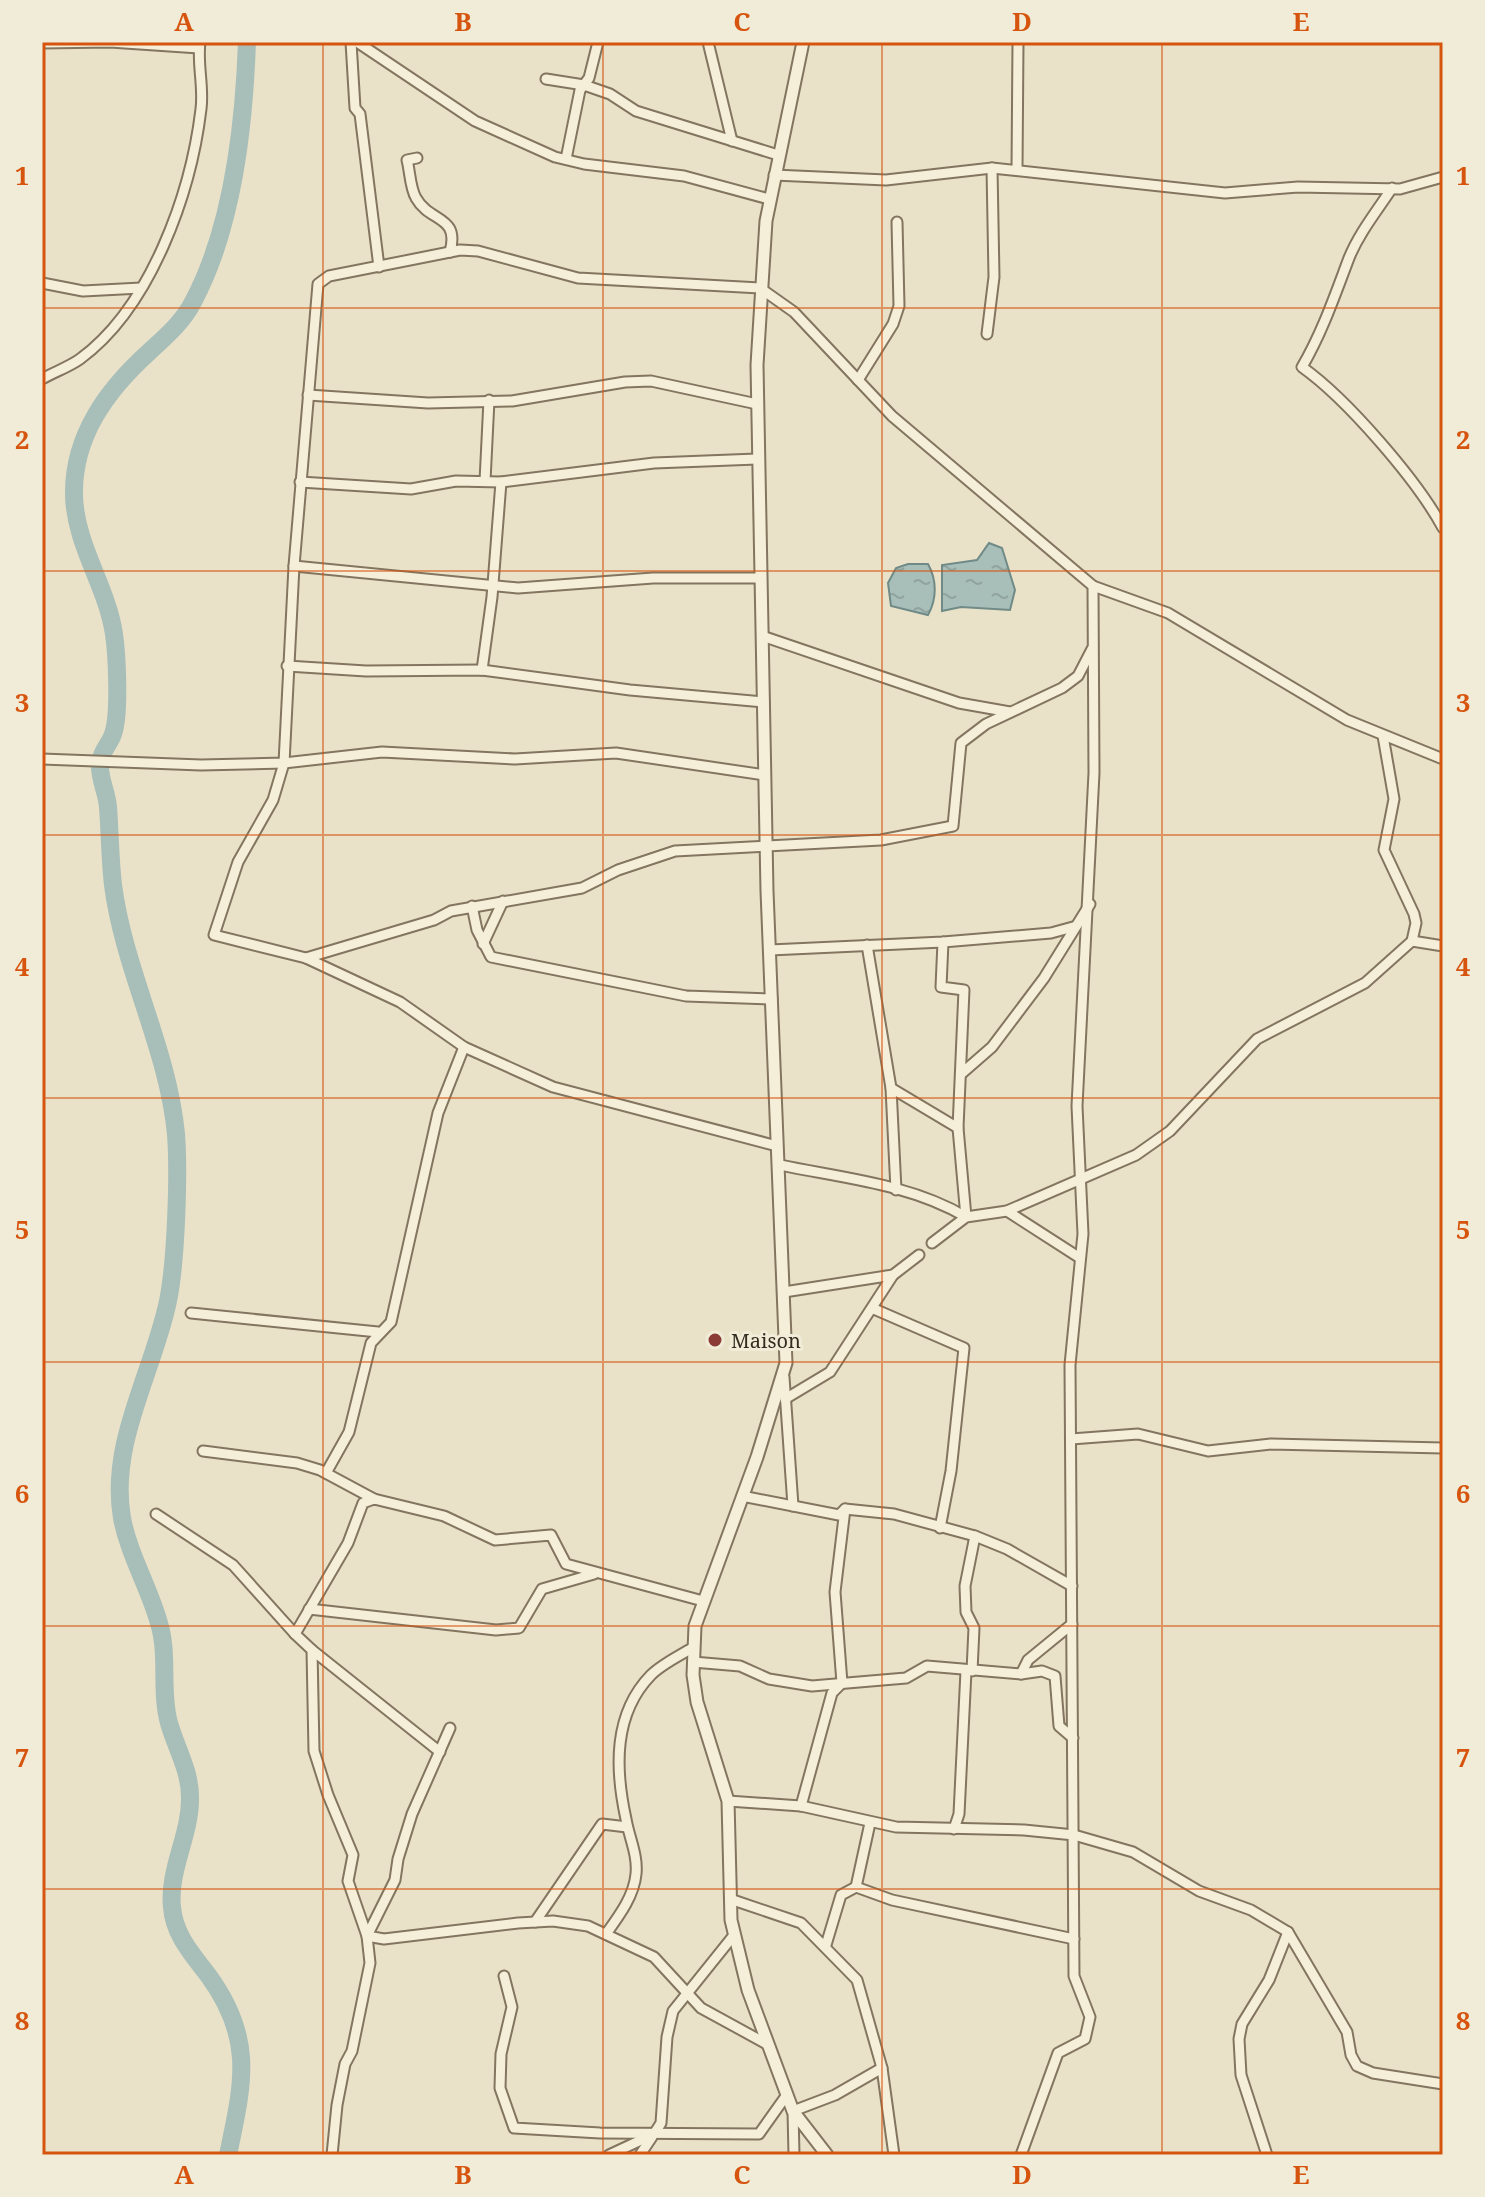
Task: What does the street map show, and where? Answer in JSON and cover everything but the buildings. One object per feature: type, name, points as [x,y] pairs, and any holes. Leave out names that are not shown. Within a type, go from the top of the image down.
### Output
[{"type":"street","points":[[351,42],[355,108],[360,114],[379,267]]},
{"type":"street","points":[[357,42],[475,121],[566,159],[684,176],[769,199]]},
{"type":"street","points":[[566,159],[598,42]]},
{"type":"street","points":[[708,42],[732,141]]},
{"type":"street","points":[[793,1506],[784,1375],[780,1165],[766,847],[757,404],[760,288],[769,199],[803,42]]},
{"type":"street","points":[[1017,170],[1018,42]]},
{"type":"street","points":[[42,43],[199,45],[203,77],[194,154],[170,227],[141,288],[99,342],[79,360],[42,379]]},
{"type":"street","points":[[546,79],[584,85],[610,94],[636,111],[778,155]]},
{"type":"street","points":[[417,158],[407,160],[416,198],[451,228],[454,236],[450,252]]},
{"type":"street","points":[[774,175],[886,180],[992,168],[1225,193],[1298,187],[1392,188],[1443,177]]},
{"type":"street","points":[[987,334],[994,277],[992,168]]},
{"type":"street","points":[[1392,188],[1349,258],[1317,342],[1302,367],[1318,379],[1373,436],[1443,528]]},
{"type":"street","points":[[858,380],[893,324],[899,306],[897,222]]},
{"type":"street","points":[[777,1146],[553,1087],[464,1047],[400,1002],[306,958],[214,935],[238,862],[273,800],[284,763],[294,566],[318,284],[329,276],[450,252],[478,251],[578,278],[760,288],[794,312],[892,416],[1093,586],[1168,613],[1309,699],[1383,736],[1443,759]]},
{"type":"street","points":[[42,283],[83,291],[141,288]]},
{"type":"street","points":[[308,395],[428,403],[512,401],[625,382],[651,381],[757,404]]},
{"type":"street","points":[[485,481],[489,400]]},
{"type":"street","points":[[300,482],[411,489],[456,481],[501,482],[654,463],[757,459]]},
{"type":"street","points":[[482,670],[501,482]]},
{"type":"street","points":[[294,566],[397,579],[518,588],[653,578],[760,578]]},
{"type":"street","points":[[1021,2155],[1058,2053],[1085,2039],[1090,2017],[1074,1976],[1070,1365],[1080,1258],[1077,1106],[1090,904],[1095,639],[1093,586]]},
{"type":"street","points":[[762,636],[959,703],[997,712],[1016,712]]},
{"type":"street","points":[[306,958],[472,906],[582,888],[618,870],[675,851],[881,840],[932,827],[953,826],[961,743],[986,724],[1016,712],[1078,676],[1095,639]]},
{"type":"street","points":[[287,666],[366,671],[482,670],[584,684],[764,702]]},
{"type":"street","points":[[932,1243],[966,1217],[1007,1211],[1136,1155],[1170,1131],[1257,1039],[1365,983],[1412,941],[1416,923],[1414,914],[1384,850],[1394,799],[1383,736]]},
{"type":"street","points":[[42,759],[284,763],[382,752],[515,759],[616,753],[765,775]]},
{"type":"street","points":[[483,944],[503,901]]},
{"type":"street","points":[[961,1074],[992,1047],[1044,978],[1090,904]]},
{"type":"street","points":[[472,906],[483,944],[491,957],[686,996],[772,999]]},
{"type":"street","points":[[770,950],[943,942],[1051,933],[1073,927]]},
{"type":"street","points":[[1412,941],[1443,946]]},
{"type":"street","points":[[943,942],[941,987],[964,990],[958,1128],[966,1217]]},
{"type":"street","points":[[867,945],[891,1088],[896,1190]]},
{"type":"street","points":[[326,1473],[349,1432],[371,1343],[378,1332],[391,1322],[438,1113],[464,1047]]},
{"type":"street","points":[[891,1088],[958,1128]]},
{"type":"street","points":[[780,1165],[896,1190],[942,1203],[966,1217]]},
{"type":"street","points":[[1007,1211],[1080,1258]]},
{"type":"street","points":[[785,1399],[830,1372],[874,1309],[893,1275],[919,1255]]},
{"type":"street","points":[[784,1292],[893,1275]]},
{"type":"street","points":[[874,1309],[961,1346],[965,1351],[951,1471],[940,1528]]},
{"type":"street","points":[[191,1313],[378,1332]]},
{"type":"street","points":[[784,1375],[703,1601],[692,1648],[697,1702],[728,1801],[734,1935],[765,2043],[786,2096],[793,2111],[827,2155]]},
{"type":"street","points":[[1071,1439],[1138,1434],[1208,1451],[1271,1444],[1443,1448]]},
{"type":"street","points":[[203,1451],[297,1463],[326,1473],[374,1499],[444,1516],[495,1540],[551,1535],[566,1564],[703,1601]]},
{"type":"street","points":[[742,1496],[839,1515],[845,1509]]},
{"type":"street","points":[[295,1634],[348,1543],[363,1503],[374,1499]]},
{"type":"street","points":[[845,1509],[894,1514],[975,1536],[1007,1549],[1072,1586]]},
{"type":"street","points":[[801,1806],[832,1693],[842,1683],[835,1592],[845,1509]]},
{"type":"street","points":[[156,1514],[233,1565],[312,1650],[440,1752]]},
{"type":"street","points":[[954,1829],[959,1814],[974,1628],[966,1612],[965,1586],[975,1536]]},
{"type":"street","points":[[309,1609],[496,1630],[519,1628],[542,1589],[597,1573]]},
{"type":"street","points":[[1021,1674],[1028,1660],[1072,1624]]},
{"type":"street","points":[[606,1934],[625,1907],[636,1876],[636,1855],[618,1785],[619,1750],[627,1705],[653,1673],[692,1648]]},
{"type":"street","points":[[312,1650],[314,1751],[353,1855],[348,1881],[367,1936],[370,1963],[352,2051],[345,2064],[332,2155]]},
{"type":"street","points":[[693,1662],[740,1666],[789,1684],[812,1686],[906,1678],[927,1666],[1021,1674],[1042,1671],[1055,1676],[1059,1726],[1073,1738]]},
{"type":"street","points":[[367,1936],[395,1880],[412,1814],[450,1728]]},
{"type":"street","points":[[728,1801],[801,1806],[870,1823],[1074,1835],[1148,1858],[1199,1891],[1251,1910],[1288,1932],[1347,2032],[1351,2055],[1357,2066],[1373,2073],[1443,2084]]},
{"type":"street","points":[[856,1887],[870,1823]]},
{"type":"street","points":[[535,1922],[602,1824],[627,1827]]},
{"type":"street","points":[[826,1945],[841,1895],[856,1887],[892,1900],[1074,1939]]},
{"type":"street","points":[[730,1899],[801,1923],[826,1945],[857,1980],[882,2068],[894,2155]]},
{"type":"street","points":[[367,1936],[384,1939],[535,1922],[588,1926],[654,1957],[685,1993],[712,2015],[765,2043]]},
{"type":"street","points":[[1267,2155],[1241,2075],[1239,2039],[1242,2024],[1269,1980],[1288,1932]]},
{"type":"street","points":[[640,2155],[661,2123],[667,2037],[673,2011],[734,1935]]},
{"type":"street","points":[[504,1976],[512,2007],[501,2054],[500,2088],[514,2128],[654,2134],[759,2134],[786,2096]]},
{"type":"street","points":[[793,2111],[835,2095],[882,2068]]},
{"type":"street","points":[[793,2111],[794,2155]]},
{"type":"street","points":[[609,2155],[654,2134]]},
{"type":"water","points":[[989,543],[1002,548],[1015,590],[1010,610],[961,607],[942,611],[942,565],[977,560]]},
{"type":"water","points":[[908,564],[928,564],[931,570],[934,596],[928,615],[891,606],[888,583],[896,568]]},
{"type":"waterway","points":[[228,2155],[241,2083],[239,2041],[223,1998],[176,1927],[172,1907],[173,1879],[187,1825],[189,1787],[166,1711],[162,1635],[122,1518],[120,1490],[127,1435],[161,1328],[171,1284],[177,1151],[164,1071],[126,948],[113,885],[108,807],[100,764],[117,713],[115,644],[105,599],[80,531],[74,495],[79,453],[95,416],[119,382],[184,316],[207,273],[234,176],[247,42]]},
{"type":"place","name":"Maison","points":[[715,1340]]}]
